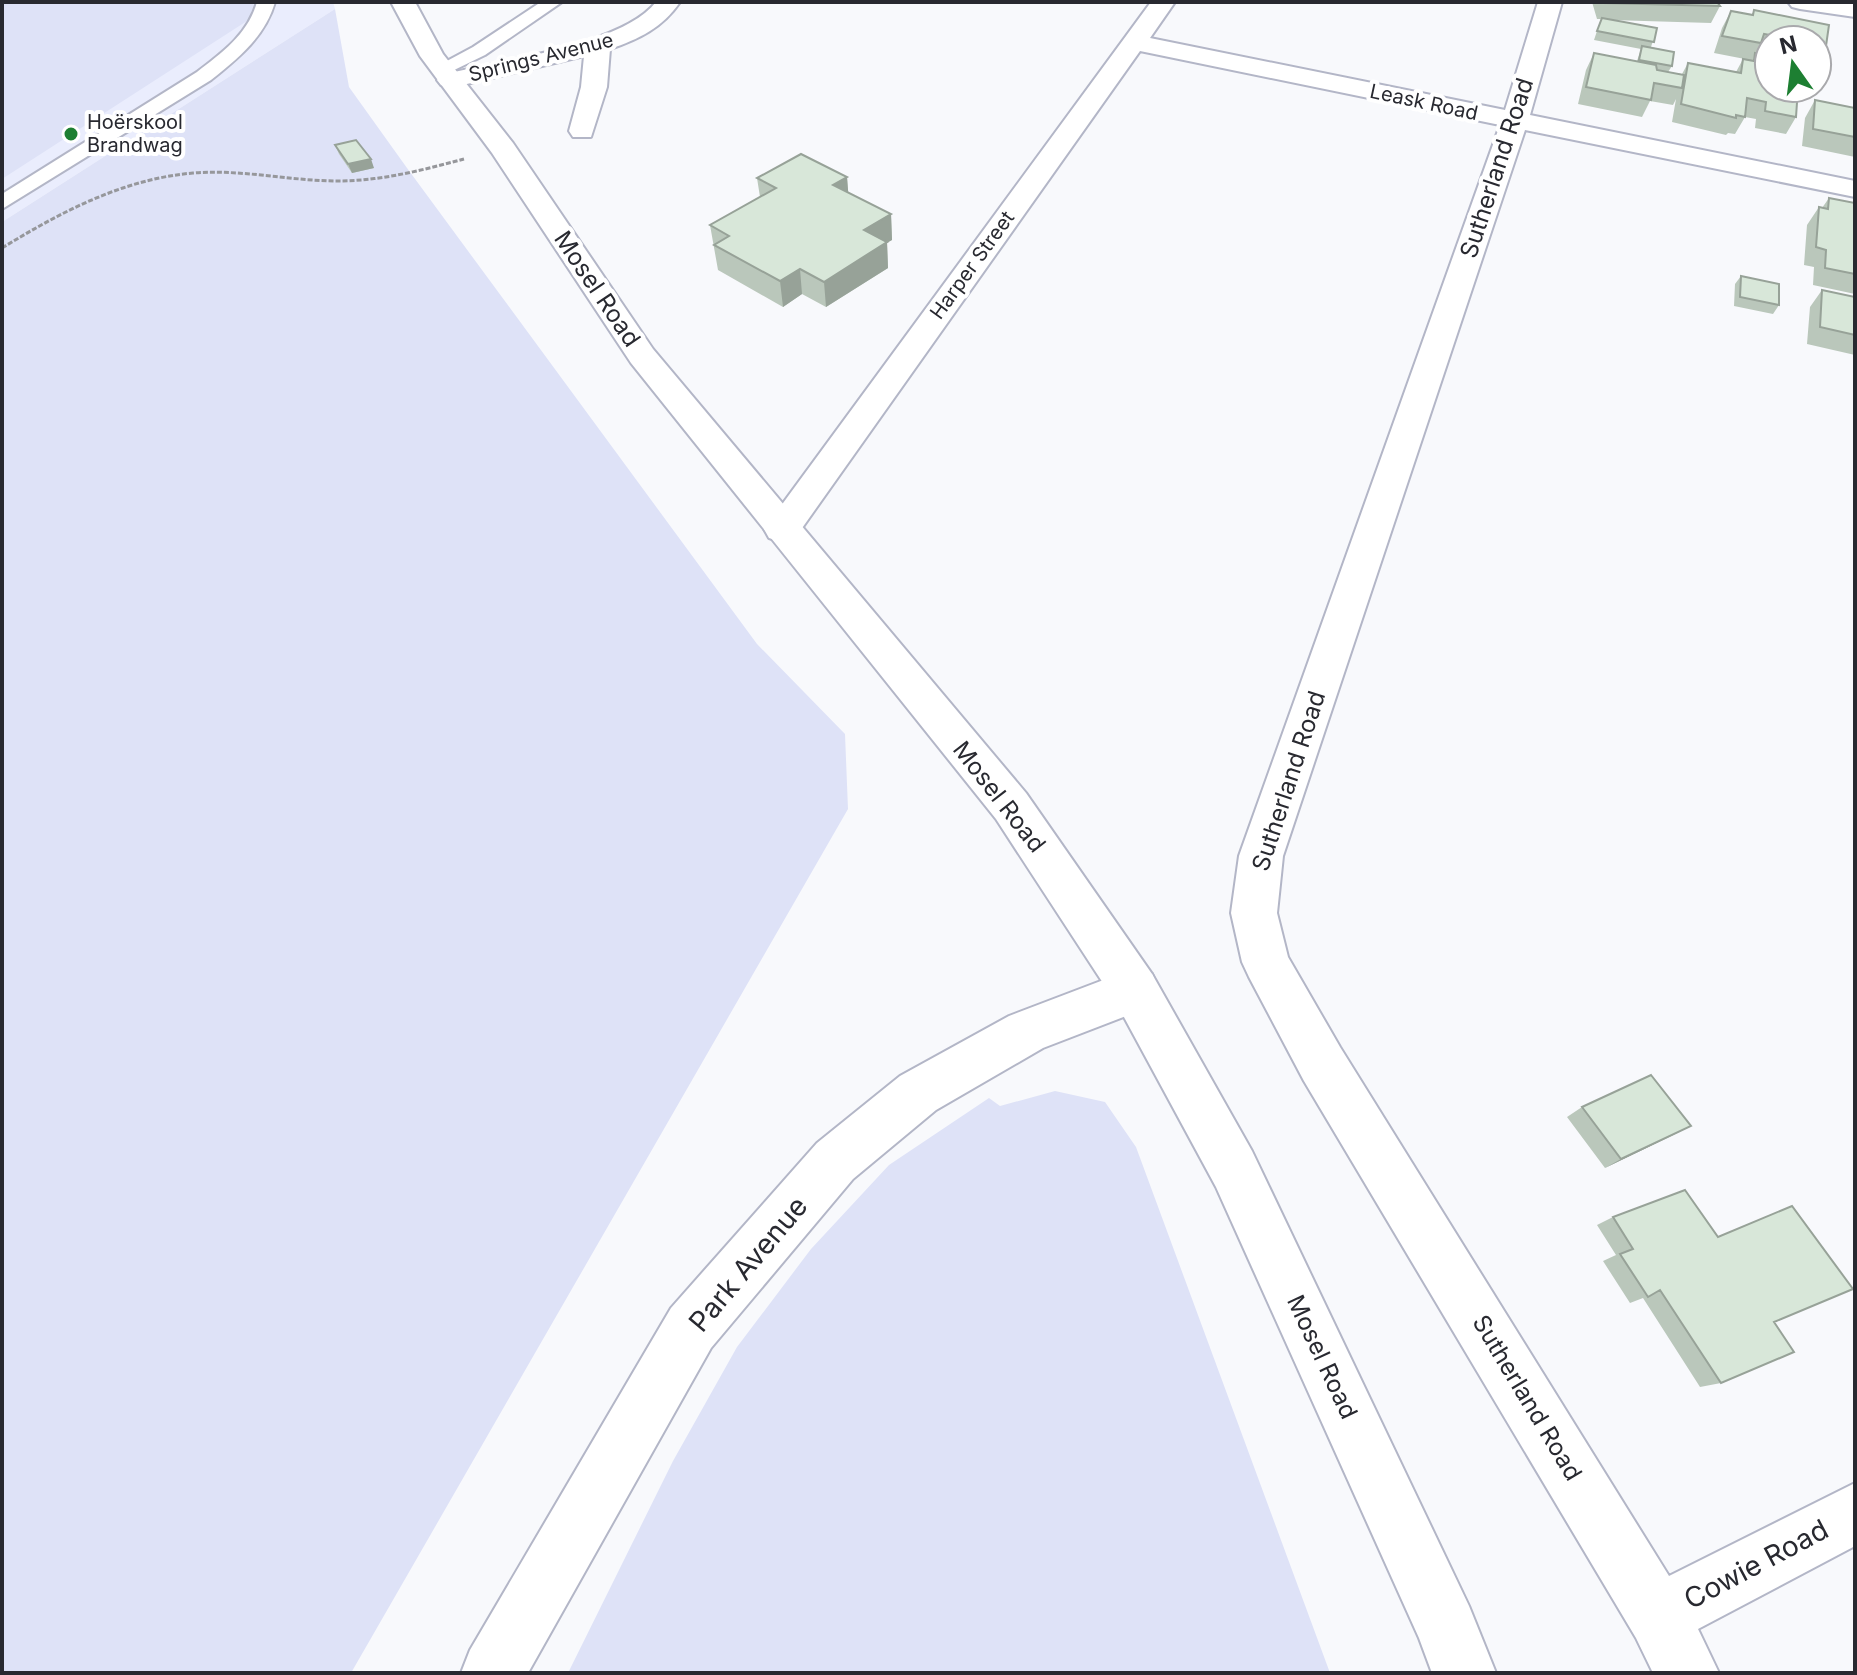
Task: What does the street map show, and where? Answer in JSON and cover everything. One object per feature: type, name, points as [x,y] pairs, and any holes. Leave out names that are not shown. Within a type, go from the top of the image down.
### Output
[{"type":"street","name":"Mosel Road","points":[[403,2],[446,74],[503,149],[642,356],[1011,806],[1135,990],[1234,1169],[1447,1628],[1464,1673]]},
{"type":"street","name":"Springs Avenue","points":[[446,74],[598,45],[645,26],[668,2]]},
{"type":"street","name":"Harper Street","points":[[782,529],[1163,2]]},
{"type":"street","name":"Sutherland Road","points":[[1550,2],[1515,121],[1261,856],[1254,913],[1266,962],[1322,1064],[1658,1616],[1687,1673]]},
{"type":"street","points":[[1800,2],[1855,10]]},
{"type":"street","name":"Leask Road","points":[[1134,42],[1855,189]]},
{"type":"street","points":[[582,131],[594,87],[598,45]]},
{"type":"street","name":"Park Avenue","points":[[493,1673],[691,1328],[835,1161],[918,1093],[1026,1032],[1135,990]]},
{"type":"street","name":"Cowie Road","points":[[1658,1616],[1855,1513]]},
{"type":"lane","points":[[2,203],[204,76],[234,52],[256,28],[264,14],[266,2]]},
{"type":"lane","points":[[446,74],[553,2]]},
{"type":"path","points":[[2,248],[67,212],[114,192],[162,178],[206,173],[363,180],[503,149]]},
{"type":"shaded area","name":"Hoërskool Brandwag","points":[[2,2],[333,2],[335,9],[2,222]]},
{"type":"shaded area","name":"Hoërskool Brandwag","points":[[2,2],[254,2],[250,19],[2,179]]},
{"type":"shaded area","points":[[335,9],[349,87],[757,644],[845,734],[848,809],[351,1673],[2,1673],[2,222]]},
{"type":"shaded area","points":[[1055,1091],[1105,1102],[1136,1147],[1330,1673],[568,1673],[673,1461],[737,1347],[811,1249],[889,1165],[989,1098],[1000,1106]]},
{"type":"building","points":[[1717,2],[1720,6],[1604,3]]},
{"type":"building","points":[[1754,10],[1824,24],[1753,24],[1753,42],[1722,36],[1731,11],[1753,15]]},
{"type":"building","points":[[1602,18],[1657,28],[1654,42],[1597,31]]},
{"type":"building","points":[[1642,46],[1674,52],[1672,66],[1639,60]]},
{"type":"building","points":[[1594,53],[1656,65],[1657,70],[1684,75],[1682,88],[1654,83],[1651,100],[1586,87]]},
{"type":"building","points":[[1743,59],[1753,61],[1753,99],[1747,98],[1745,117],[1736,115],[1736,118],[1681,104],[1688,63],[1741,73]]},
{"type":"building","points":[[1766,104],[1797,104],[1796,117],[1765,111]]},
{"type":"building","points":[[1815,104],[1855,108],[1855,137],[1813,129]]},
{"type":"building","points":[[356,140],[371,159],[348,164],[335,145]]},
{"type":"building","points":[[801,154],[847,177],[833,185],[891,214],[864,230],[887,242],[824,282],[800,269],[780,281],[714,245],[729,236],[710,225],[776,188],[757,178]]},
{"type":"building","points":[[1829,198],[1855,203],[1855,274],[1825,268],[1826,250],[1816,247],[1819,207],[1828,209]]},
{"type":"building","points":[[1741,276],[1779,284],[1779,305],[1740,297]]},
{"type":"building","points":[[1822,290],[1855,297],[1855,335],[1820,327]]},
{"type":"building","points":[[1651,1075],[1691,1126],[1621,1159],[1582,1107]]},
{"type":"building","points":[[1685,1190],[1718,1237],[1792,1206],[1853,1289],[1774,1322],[1794,1352],[1721,1383],[1660,1290],[1648,1297],[1620,1254],[1633,1249],[1613,1217]]},
{"type":"place","name":"Hoërskool Brandwag","points":[[71,134]]}]
